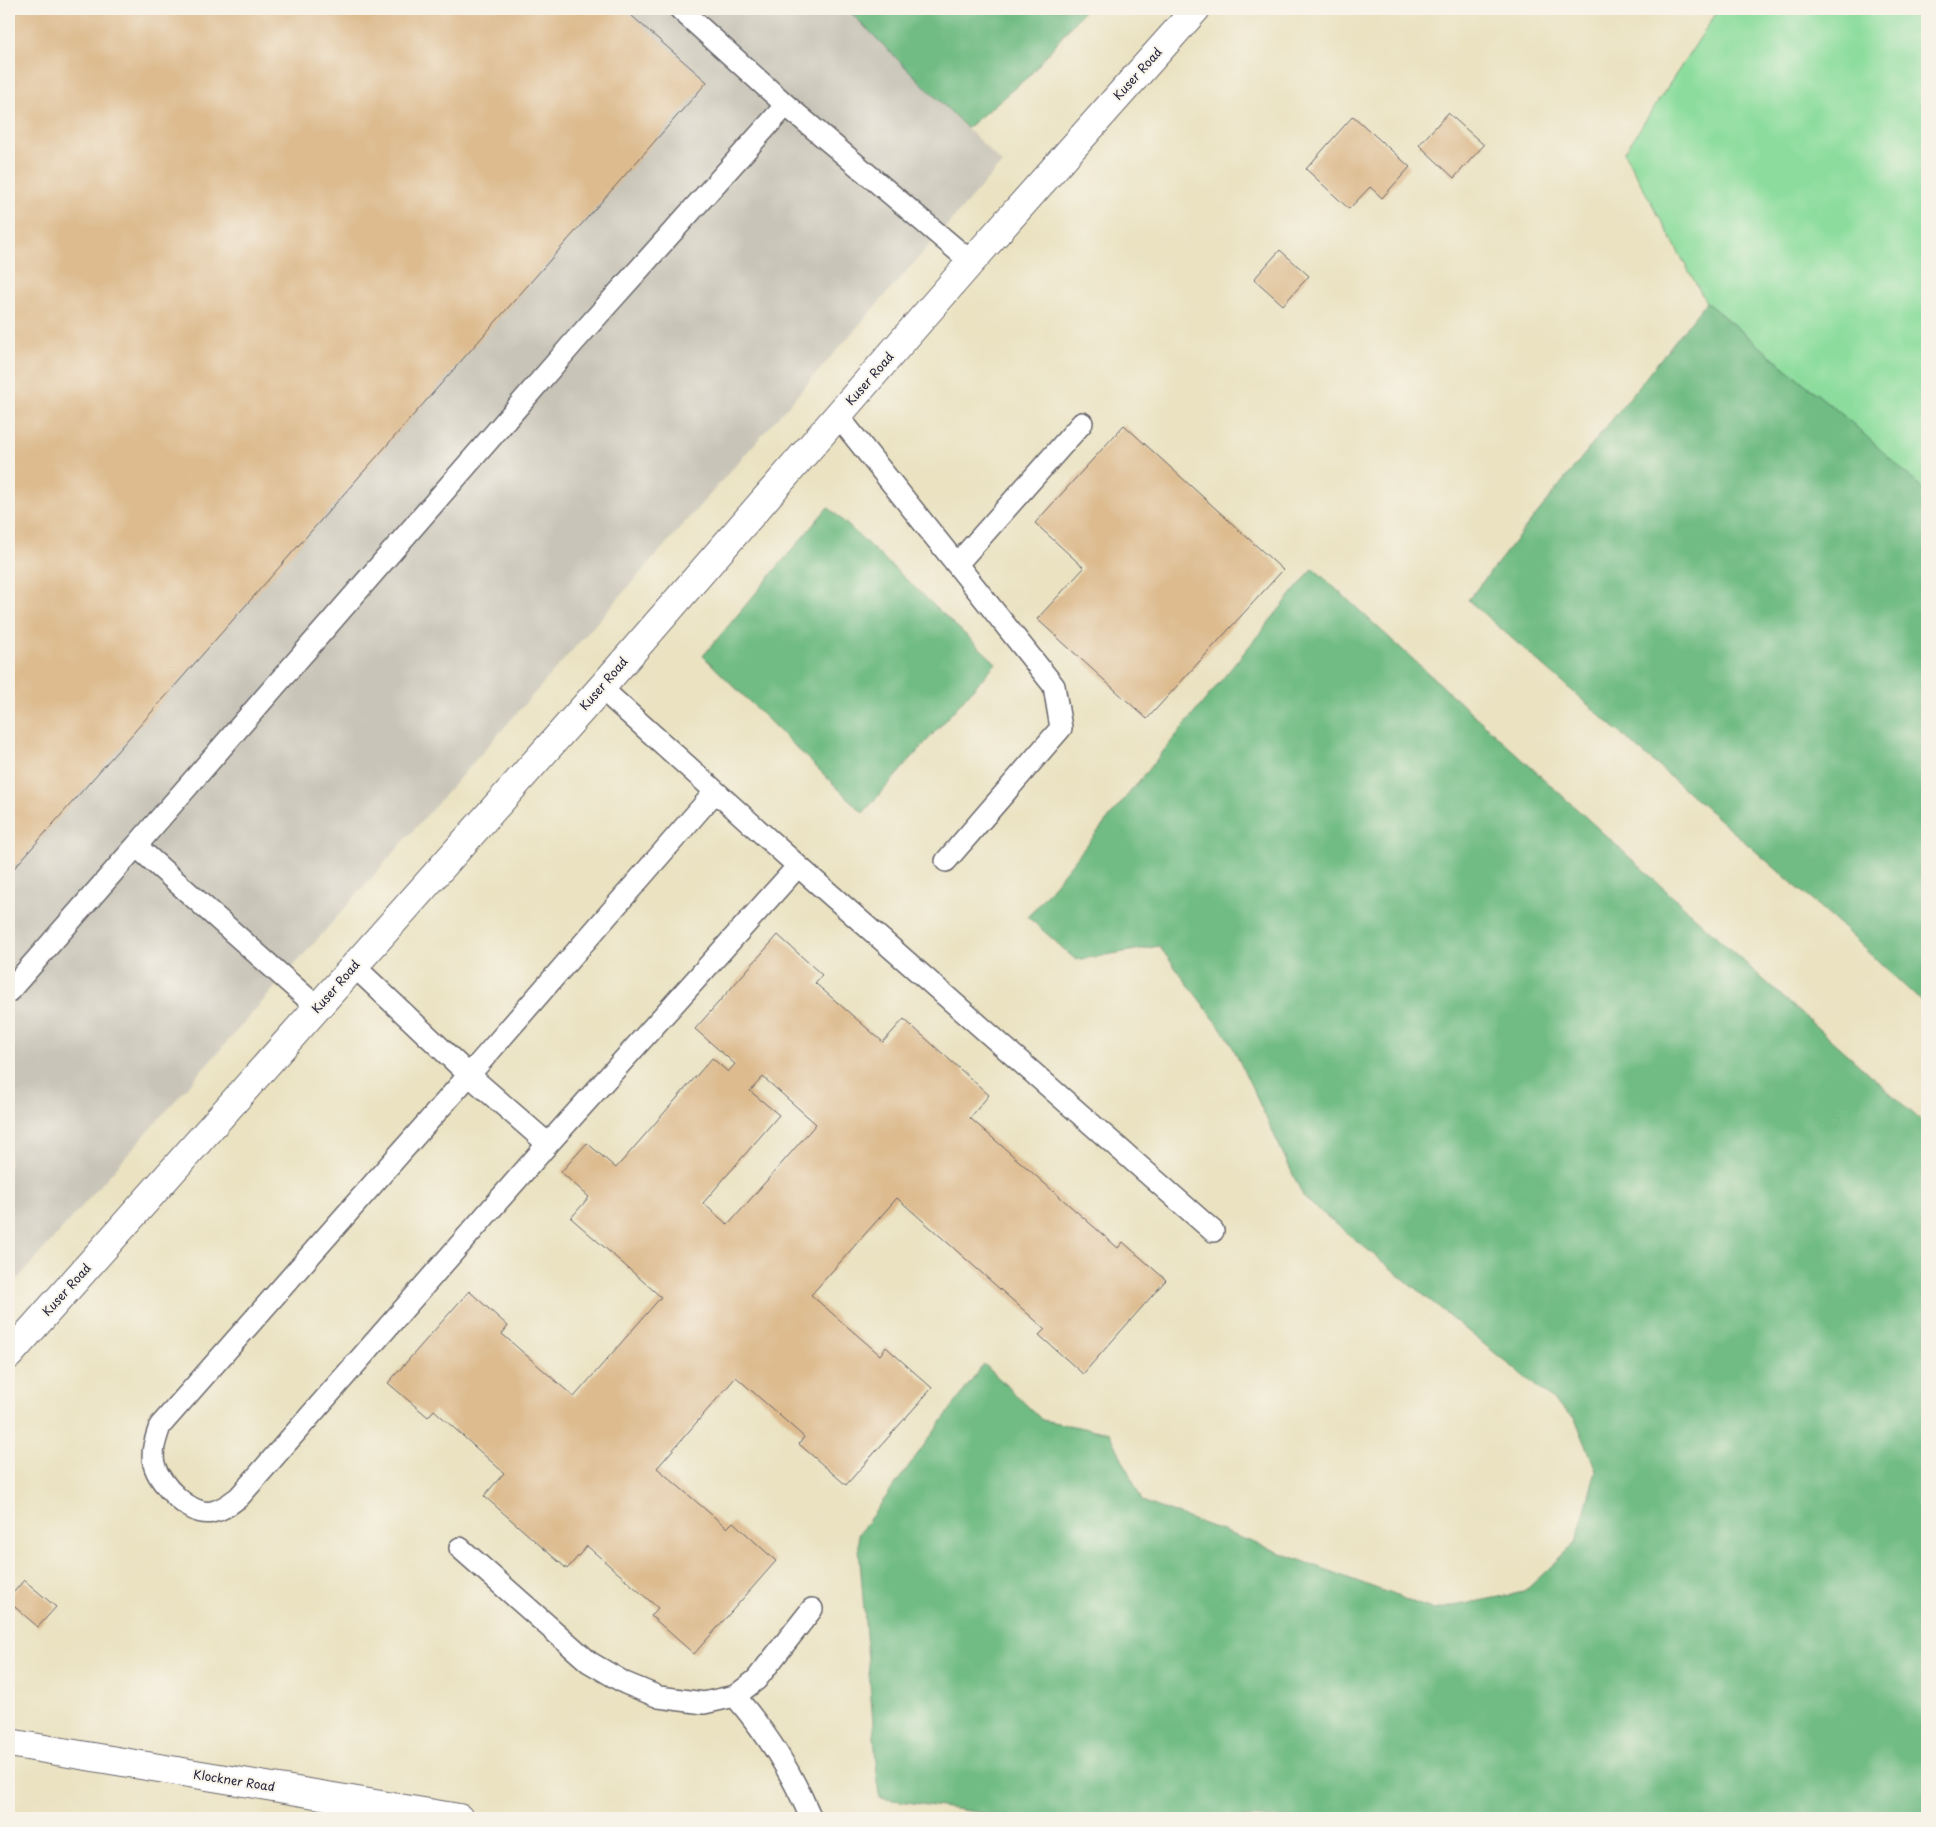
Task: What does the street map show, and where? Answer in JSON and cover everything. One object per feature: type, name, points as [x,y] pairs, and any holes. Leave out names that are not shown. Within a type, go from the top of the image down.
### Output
[{"type":"street","name":"Kuser Road","points":[[9,1355],[318,1008],[971,262],[1196,9]]},
{"type":"street","name":"Klockner Road","points":[[9,1743],[459,1818]]},
{"type":"lane","points":[[680,9],[786,105],[971,262]]},
{"type":"lane","points":[[9,991],[574,342],[786,105]]},
{"type":"lane","points":[[838,416],[1054,686],[1061,728],[946,861]]},
{"type":"lane","points":[[957,564],[1082,423]]},
{"type":"lane","points":[[600,688],[798,866],[1214,1231]]},
{"type":"lane","points":[[715,792],[160,1426],[153,1446],[154,1464],[160,1479],[173,1494],[194,1510],[211,1513],[226,1507],[239,1497],[548,1144],[798,866]]},
{"type":"lane","points":[[136,846],[318,1008]]},
{"type":"lane","points":[[354,966],[469,1074],[548,1144]]},
{"type":"lane","points":[[460,1548],[589,1662],[625,1683],[659,1697],[704,1703],[735,1696],[756,1680],[812,1609]]},
{"type":"lane","points":[[735,1696],[762,1728],[796,1783],[811,1818]]},
{"type":"shaded area","points":[[9,9],[847,9],[1002,163],[9,1289]]},
{"type":"green space","points":[[847,9],[1085,9],[1030,75],[967,128]]},
{"type":"green space","points":[[1719,9],[1927,9],[1927,493],[1852,423],[1706,302],[1624,153]]},
{"type":"green space","points":[[1706,302],[1852,423],[1927,493],[1927,1007],[1839,924],[1468,600]]},
{"type":"green space","points":[[828,507],[996,663],[863,813],[703,656]]},
{"type":"green space","points":[[1313,568],[1765,981],[1927,1126],[1927,1818],[1017,1818],[879,1798],[858,1535],[984,1364],[1042,1420],[1110,1433],[1142,1501],[1434,1610],[1524,1592],[1576,1543],[1596,1470],[1575,1418],[1304,1198],[1229,1039],[1159,946],[1076,960],[1028,917]]},
{"type":"building","points":[[9,9],[624,9],[707,82],[9,874]]},
{"type":"building","points":[[1448,113],[1484,145],[1454,178],[1419,145]]},
{"type":"building","points":[[1353,116],[1410,167],[1382,198],[1370,187],[1349,209],[1306,169]]},
{"type":"building","points":[[1280,250],[1309,276],[1283,305],[1254,279]]},
{"type":"building","points":[[1124,425],[1283,570],[1147,719],[1037,619],[1084,568],[1035,523]]},
{"type":"building","points":[[778,935],[822,975],[815,983],[883,1042],[904,1019],[989,1095],[970,1118],[1118,1248],[1123,1242],[1166,1280],[1083,1374],[1039,1335],[1045,1329],[897,1198],[811,1295],[880,1355],[886,1347],[932,1388],[846,1485],[799,1444],[804,1437],[736,1377],[657,1468],[727,1528],[733,1522],[776,1561],[694,1654],[651,1616],[658,1608],[587,1546],[567,1569],[484,1496],[504,1473],[434,1410],[428,1417],[388,1383],[469,1291],[508,1326],[502,1334],[574,1397],[661,1297],[571,1218],[589,1197],[561,1172],[587,1143],[616,1168],[712,1058],[728,1072],[735,1064],[695,1029]],"holes":[[[763,1077],[816,1124],[728,1225],[703,1203],[779,1115],[750,1091]]]},
{"type":"building","points":[[24,1580],[56,1607],[38,1627],[9,1602],[9,1598]]}]
